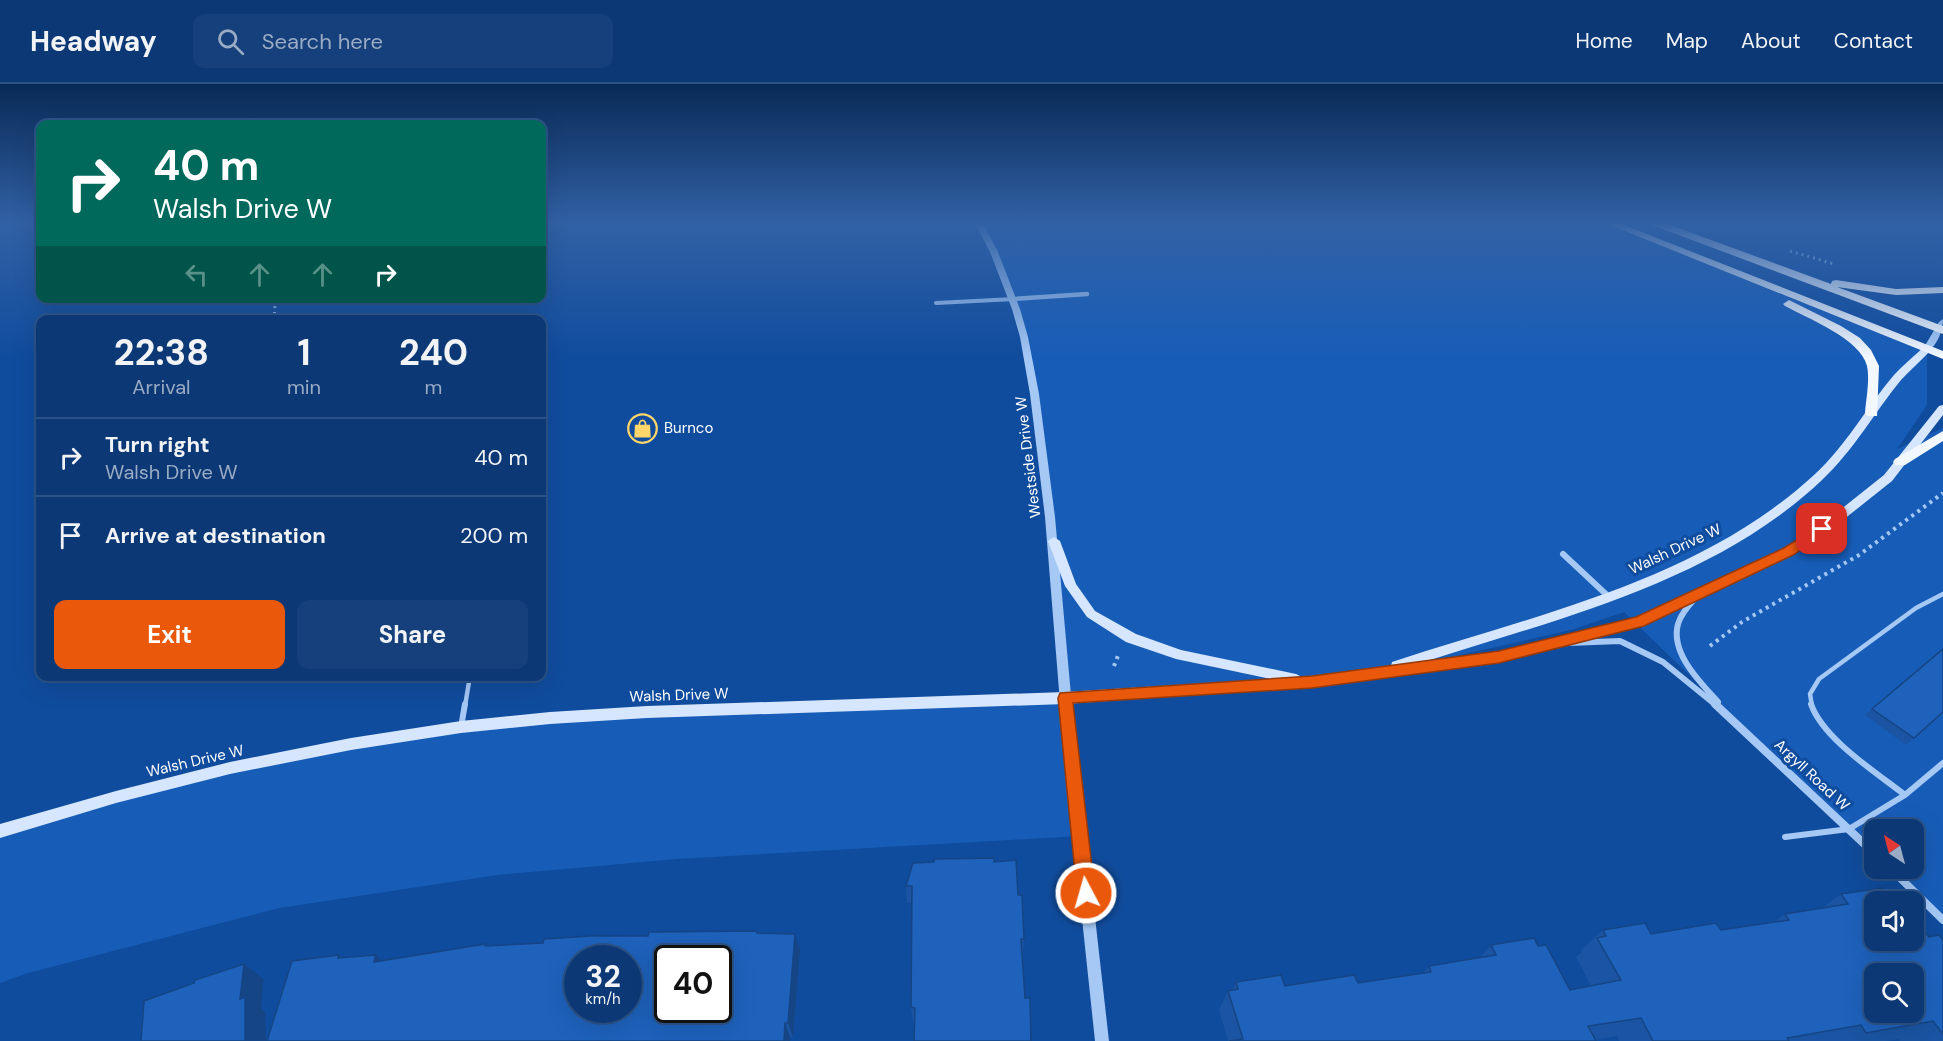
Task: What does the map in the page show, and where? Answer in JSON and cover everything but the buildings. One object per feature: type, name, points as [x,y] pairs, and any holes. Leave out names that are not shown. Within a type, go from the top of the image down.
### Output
[{"type":"main road","points":[[1720,268],[1943,355]]},
{"type":"main road","points":[[1775,268],[1941,327]]},
{"type":"main road","points":[[1723,269],[1856,341],[1867,353],[1874,366],[1872,413]]},
{"type":"main road","points":[[1779,269],[1838,283],[1896,292],[1943,290]]},
{"type":"main road","name":"Walsh Drive W","points":[[1371,675],[1609,597],[1694,562],[1746,532],[1789,503],[1845,450],[1898,377],[1927,349]]},
{"type":"main road","name":"Walsh Drive W","points":[[0,831],[116,796],[230,768],[351,744],[461,727],[550,718],[647,712],[1065,698],[1312,682],[1499,657],[1555,645],[1639,622],[1788,552],[1839,517],[1888,478],[1943,408]]},
{"type":"main road","points":[[1900,462],[1943,435]]},
{"type":"main road","points":[[1054,541],[1071,586],[1091,614],[1131,638],[1181,655],[1312,682]]},
{"type":"street","name":"Westside Drive W","points":[[1002,268],[1027,343],[1035,389],[1054,541],[1065,698],[1102,1041]]},
{"type":"street","points":[[1014,299],[1087,294]]},
{"type":"street","points":[[1927,349],[1941,327]]},
{"type":"street","points":[[1563,554],[1609,597]]},
{"type":"street","points":[[1698,593],[1677,624],[1677,639],[1682,654],[1693,672],[1730,716]]},
{"type":"street","points":[[1555,645],[1620,641],[1639,648],[1671,668],[1730,716]]},
{"type":"street","name":"Argyll Road W","points":[[1730,716],[1864,843]]},
{"type":"street","points":[[1901,879],[1943,920]]},
{"type":"lane","points":[[936,303],[1014,299]]},
{"type":"lane","points":[[1905,795],[1833,735],[1815,714],[1809,699],[1813,685],[1819,679],[1916,608],[1943,594]]},
{"type":"lane","points":[[461,727],[469,681]]},
{"type":"lane","points":[[1785,837],[1849,829],[1905,795],[1943,764]]},
{"type":"path","points":[[1710,646],[1742,622],[1859,555],[1943,493]]},
{"type":"shaded area","points":[[1001,268],[1722,268],[1927,349],[1927,405],[1897,449],[1943,428],[1943,920],[1924,902],[1924,891],[1913,891],[1900,879],[1924,879],[1924,819],[1864,819],[1864,843],[1624,612],[1571,630],[1371,675],[1065,698],[1035,389]]},
{"type":"shaded area","points":[[1065,698],[1080,836],[676,859],[497,875],[279,908],[28,973],[0,983],[0,831],[116,797],[461,727]]},
{"type":"place","name":"Burnco","points":[[643,428]]},
{"type":"route","points":[[1086,893],[1065,698],[1312,682],[1499,657],[1555,645],[1639,622],[1788,552],[1822,529]]}]
